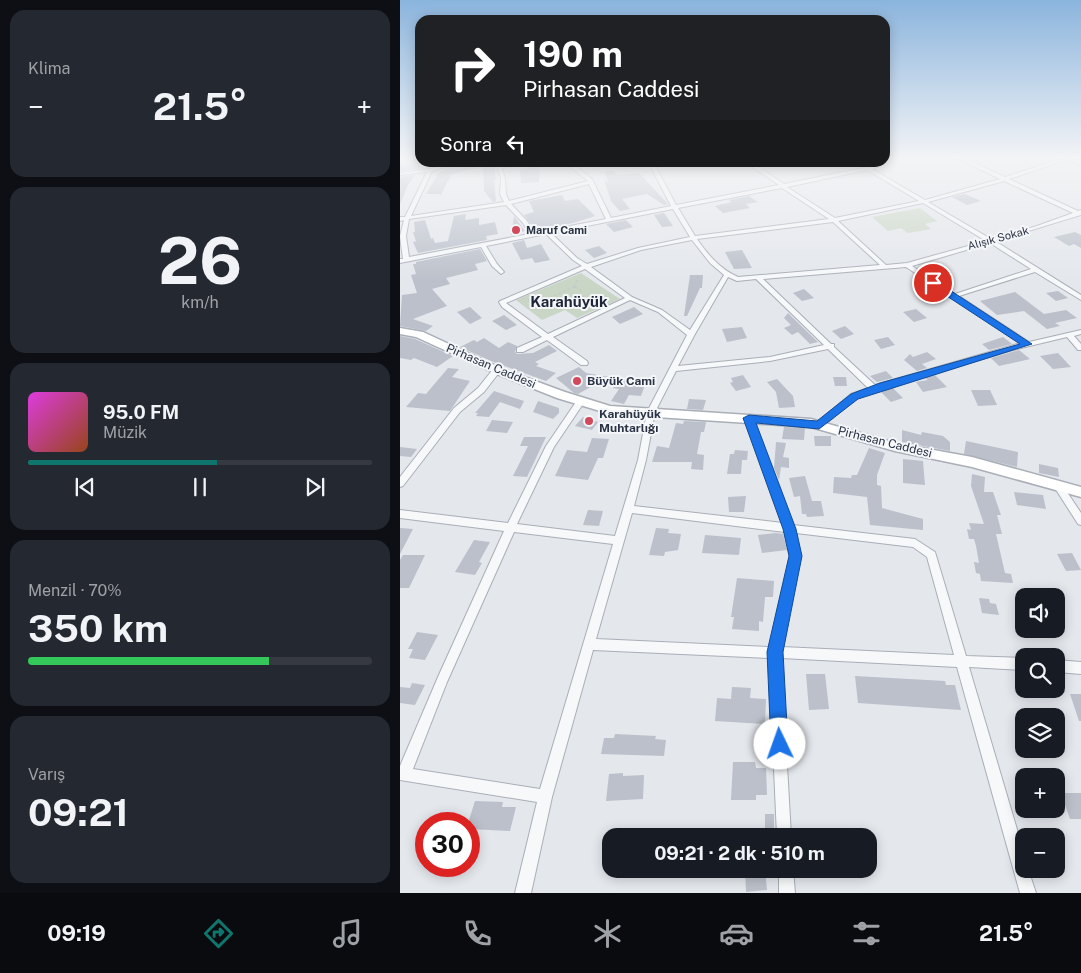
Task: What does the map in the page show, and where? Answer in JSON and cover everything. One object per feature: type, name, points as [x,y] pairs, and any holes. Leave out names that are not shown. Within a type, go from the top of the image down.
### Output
[{"type":"street","points":[[414,199],[403,218],[403,261],[714,199]]},
{"type":"street","points":[[506,199],[525,222],[533,236]]},
{"type":"street","points":[[403,218],[508,203],[525,199]]},
{"type":"street","points":[[599,199],[609,220]]},
{"type":"street","points":[[670,199],[693,238],[726,276],[737,279],[907,265],[915,261]]},
{"type":"street","points":[[803,199],[834,220],[885,267]]},
{"type":"street","points":[[918,199],[1037,269],[1081,298]]},
{"type":"street","points":[[584,363],[504,306],[502,302],[640,249],[693,238],[834,220],[939,199]]},
{"type":"street","points":[[1046,199],[1080,213]]},
{"type":"street","name":"Alışık Sokak","points":[[915,261],[1038,227],[1080,213]]},
{"type":"street","points":[[548,233],[575,259],[590,267],[630,298],[660,311],[691,334]]},
{"type":"street","points":[[483,246],[494,265],[501,272]]},
{"type":"street","points":[[907,265],[1028,344]]},
{"type":"street","points":[[954,296],[1037,269]]},
{"type":"street","points":[[523,893],[545,797],[629,509],[642,460],[651,412],[691,334],[726,276]]},
{"type":"street","points":[[757,277],[874,389]]},
{"type":"street","points":[[520,350],[545,336],[630,298]]},
{"type":"street","name":"Pirhasan Caddesi","points":[[400,331],[419,334],[497,370],[610,410],[749,418],[819,425],[895,447],[972,462],[1081,492]]},
{"type":"street","points":[[819,425],[854,396],[1028,344],[1081,332]]},
{"type":"street","points":[[1069,335],[1081,348]]},
{"type":"street","points":[[673,369],[770,359],[830,346]]},
{"type":"street","points":[[400,484],[457,410],[481,390],[497,370]]},
{"type":"street","points":[[545,797],[402,773],[510,529],[550,446],[581,401]]},
{"type":"street","points":[[749,418],[790,529],[796,556],[775,652],[784,828]]},
{"type":"street","points":[[1058,485],[1081,521]]},
{"type":"street","points":[[629,509],[915,543],[932,555],[1028,893]]},
{"type":"street","points":[[400,514],[619,541]]},
{"type":"street","points":[[589,644],[1015,663]]},
{"type":"street","points":[[1065,667],[1081,668]]},
{"type":"street","points":[[786,878],[787,893]]},
{"type":"path","points":[[572,288],[580,289],[579,295],[590,300],[588,304],[581,307],[573,307],[567,304],[553,307],[545,302],[548,298],[563,294],[564,290],[572,288]]},
{"type":"path","points":[[566,309],[567,304]]},
{"type":"green space","points":[[920,208],[937,221],[925,224],[931,229],[908,233],[901,228],[888,231],[872,217]]},
{"type":"green space","points":[[581,273],[620,299],[577,318],[565,310],[542,320],[516,300]]},
{"type":"building","points":[[542,199],[564,199],[565,201],[578,199],[595,216],[540,230],[537,226],[533,227],[524,215],[534,212],[529,201]]},
{"type":"building","points":[[610,199],[624,199],[622,199],[630,209],[620,211]]},
{"type":"building","points":[[654,199],[663,199],[668,204],[664,205]]},
{"type":"building","points":[[753,199],[758,202],[746,204],[750,208],[723,213],[715,206],[732,202],[729,200]]},
{"type":"building","points":[[955,199],[976,199],[981,201],[967,205]]},
{"type":"building","points":[[664,213],[673,226],[662,227],[654,215]]},
{"type":"building","points":[[466,214],[465,220],[479,218],[479,225],[495,222],[498,234],[486,236],[487,240],[418,253],[413,242],[416,241],[413,232],[415,232],[414,222],[425,220],[431,239],[433,238],[435,243],[448,241],[454,216]]},
{"type":"building","points":[[514,217],[525,231],[511,235]]},
{"type":"building","points":[[626,220],[633,227],[614,232],[606,224]]},
{"type":"building","points":[[1075,232],[1081,235],[1081,248],[1074,244],[1069,246],[1054,237]]},
{"type":"building","points":[[524,240],[527,248],[541,244],[550,260],[535,263],[532,258],[521,260],[512,243]]},
{"type":"building","points":[[599,246],[607,253],[594,258],[585,250]]},
{"type":"building","points":[[480,249],[487,261],[475,264],[478,270],[446,278],[450,284],[432,289],[447,306],[413,319],[433,326],[426,331],[400,326],[402,295],[417,293],[411,275],[416,274],[413,264]]},
{"type":"building","points":[[742,250],[752,268],[734,269],[725,252]]},
{"type":"building","points":[[690,275],[703,275],[702,288],[700,288],[687,316],[684,316]]},
{"type":"building","points":[[804,289],[814,298],[802,301],[793,293]]},
{"type":"building","points":[[1058,291],[1068,298],[1056,301],[1046,293]]},
{"type":"building","points":[[1015,292],[1044,314],[1066,310],[1077,318],[1055,323],[1060,326],[1047,329],[1024,311],[997,315],[980,301]]},
{"type":"building","points":[[470,307],[482,318],[470,324],[457,312]]},
{"type":"building","points":[[634,307],[643,314],[620,324],[612,317]]},
{"type":"building","points":[[916,309],[927,318],[914,322],[903,312]]},
{"type":"building","points":[[788,313],[818,342],[810,344],[798,332],[792,335],[784,328],[791,325],[784,318]]},
{"type":"building","points":[[504,315],[517,325],[506,330],[492,321]]},
{"type":"building","points":[[845,326],[854,334],[841,339],[832,331]]},
{"type":"building","points":[[742,327],[747,338],[727,342],[722,329]]},
{"type":"building","points":[[400,336],[415,339],[453,356],[437,367],[414,358],[411,360],[400,358]]},
{"type":"building","points":[[888,337],[895,345],[881,349],[874,340]]},
{"type":"building","points":[[1003,337],[1012,344],[989,350],[982,344]]},
{"type":"building","points":[[484,338],[499,348],[508,342],[517,346],[515,352],[517,354],[533,353],[549,345],[557,351],[535,362],[539,364],[536,366],[556,373],[546,381],[491,361],[460,347],[474,340],[477,342]]},
{"type":"building","points":[[1019,350],[1030,359],[999,366],[991,358]]},
{"type":"building","points":[[927,352],[936,359],[922,364],[927,368],[917,371],[904,360],[910,354],[913,357]]},
{"type":"building","points":[[1058,353],[1071,367],[1053,369],[1040,356]]},
{"type":"building","name":"Büyük Cami","points":[[579,367],[586,373],[609,377],[578,394],[574,393],[556,378]]},
{"type":"building","points":[[448,368],[459,369],[452,377],[470,381],[450,411],[406,407],[418,393],[426,394]]},
{"type":"building","points":[[886,371],[893,378],[877,382],[870,376]]},
{"type":"building","points":[[743,375],[751,387],[736,391],[730,383],[733,382],[731,378]]},
{"type":"building","points":[[935,375],[947,387],[923,392],[916,382],[928,380],[925,378]]},
{"type":"building","points":[[833,377],[846,377],[847,386],[835,386]]},
{"type":"building","points":[[619,378],[646,382],[641,396],[629,395],[624,404],[611,401],[619,389],[613,388]]},
{"type":"building","points":[[777,379],[793,396],[795,407],[779,408],[776,392],[767,382]]},
{"type":"building","points":[[893,388],[903,398],[891,402],[881,392]]},
{"type":"building","points":[[971,390],[990,390],[997,405],[978,406]]},
{"type":"building","points":[[494,391],[524,401],[520,409],[500,402],[489,417],[476,416],[478,413],[475,413]]},
{"type":"building","points":[[689,399],[706,400],[703,410],[687,409]]},
{"type":"building","points":[[538,401],[559,408],[559,413],[553,419],[533,412]]},
{"type":"building","points":[[583,417],[598,422],[592,430],[575,426]]},
{"type":"building","points":[[492,420],[513,422],[507,433],[486,431]]},
{"type":"building","points":[[684,421],[706,422],[704,432],[701,432],[697,454],[704,455],[703,470],[691,469],[692,462],[652,462],[657,446],[669,448],[676,423],[683,424]]},
{"type":"building","points":[[784,427],[805,428],[804,440],[782,439]]},
{"type":"building","points":[[902,430],[921,435],[922,432],[943,436],[950,442],[950,451],[902,442]]},
{"type":"building","points":[[814,436],[831,436],[831,446],[815,446]]},
{"type":"building","points":[[524,437],[546,437],[527,477],[513,476],[528,446],[520,446]]},
{"type":"building","points":[[592,438],[609,439],[603,458],[598,458],[588,480],[555,476],[567,450],[587,452]]},
{"type":"building","points":[[966,441],[1018,452],[1017,467],[964,454]]},
{"type":"building","points":[[776,442],[786,443],[783,457],[789,458],[789,468],[781,467],[779,480],[774,468]]},
{"type":"building","points":[[400,447],[417,449],[411,457],[400,456]]},
{"type":"building","points":[[869,448],[885,453],[877,475],[877,485],[881,486],[882,508],[923,519],[923,530],[870,525],[867,497],[833,493],[834,477],[851,478],[852,475],[857,475]]},
{"type":"building","points":[[735,450],[748,451],[747,460],[742,460],[741,474],[727,474],[730,454],[734,454]]},
{"type":"building","points":[[903,459],[923,461],[925,485],[903,483]]},
{"type":"building","points":[[1039,464],[1058,468],[1059,477],[1039,473]]},
{"type":"building","points":[[972,474],[985,477],[984,492],[993,492],[1001,515],[997,515],[1002,534],[996,534],[1005,573],[1011,574],[1013,583],[981,581],[980,574],[976,573],[974,562],[979,563],[976,546],[974,539],[969,539],[967,529],[971,530],[969,523],[984,524],[971,486]]},
{"type":"building","points":[[805,476],[812,501],[821,501],[824,516],[807,517],[806,514],[802,514],[800,496],[794,497],[789,478]]},
{"type":"building","points":[[1014,492],[1043,495],[1046,509],[1017,505]]},
{"type":"building","points":[[746,496],[744,512],[729,512],[728,497]]},
{"type":"building","points":[[588,510],[603,511],[599,526],[583,525]]},
{"type":"building","points":[[400,528],[413,529],[400,554]]},
{"type":"building","points":[[656,528],[669,529],[668,533],[681,534],[678,550],[665,552],[664,556],[649,555]]},
{"type":"building","points":[[783,534],[787,550],[762,553],[758,535]]},
{"type":"building","points":[[705,535],[741,538],[739,555],[702,553]]},
{"type":"building","points":[[474,540],[490,542],[479,562],[482,563],[475,575],[455,572]]},
{"type":"building","points":[[1072,553],[1081,570],[1066,571],[1057,554]]},
{"type":"building","points":[[403,555],[425,555],[409,588],[400,588],[400,560]]},
{"type":"building","points":[[737,578],[774,581],[773,597],[765,597],[763,622],[759,621],[759,631],[732,629],[734,617],[731,617]]},
{"type":"building","points":[[979,598],[989,599],[990,603],[996,604],[999,615],[982,613]]},
{"type":"building","points":[[417,632],[438,635],[425,660],[409,658],[413,649],[408,649]]},
{"type":"building","points":[[806,674],[825,674],[829,709],[809,710]]},
{"type":"building","points":[[855,676],[945,681],[946,685],[955,685],[961,710],[858,703]]},
{"type":"building","points":[[412,683],[425,685],[415,705],[400,703],[400,687],[410,688]]},
{"type":"building","points":[[732,687],[751,688],[750,698],[766,699],[765,724],[715,721],[717,698],[731,699]]},
{"type":"building","points":[[1070,694],[1081,694],[1081,721],[1079,721]]},
{"type":"building","points":[[615,734],[656,736],[655,739],[666,740],[664,756],[601,754],[604,738],[614,738]]},
{"type":"building","points":[[733,762],[755,762],[756,768],[766,768],[767,795],[756,795],[756,800],[731,800]]},
{"type":"building","points":[[623,773],[623,776],[644,775],[643,799],[606,801],[609,774]]},
{"type":"building","points":[[1065,793],[1081,793],[1081,819],[1070,819],[1065,805]]},
{"type":"building","points":[[475,801],[503,802],[502,807],[516,807],[510,831],[480,830],[480,812],[472,812]]},
{"type":"building","points":[[765,814],[774,814],[774,828],[765,828]]},
{"type":"building","points":[[745,878],[766,878],[767,890],[746,892]]},
{"type":"place","name":"Maruf Cami","points":[[516,230]]},
{"type":"place","name":"Büyük Cami","points":[[577,381]]},
{"type":"place","name":"Karahüyük Muhtarlığı","points":[[589,421]]},
{"type":"district","name":"Karahüyük","points":[[569,301]]},
{"type":"route","points":[[780,744],[775,652],[796,556],[790,529],[749,418],[819,425],[838,407],[854,396],[1028,344],[933,283]]}]
